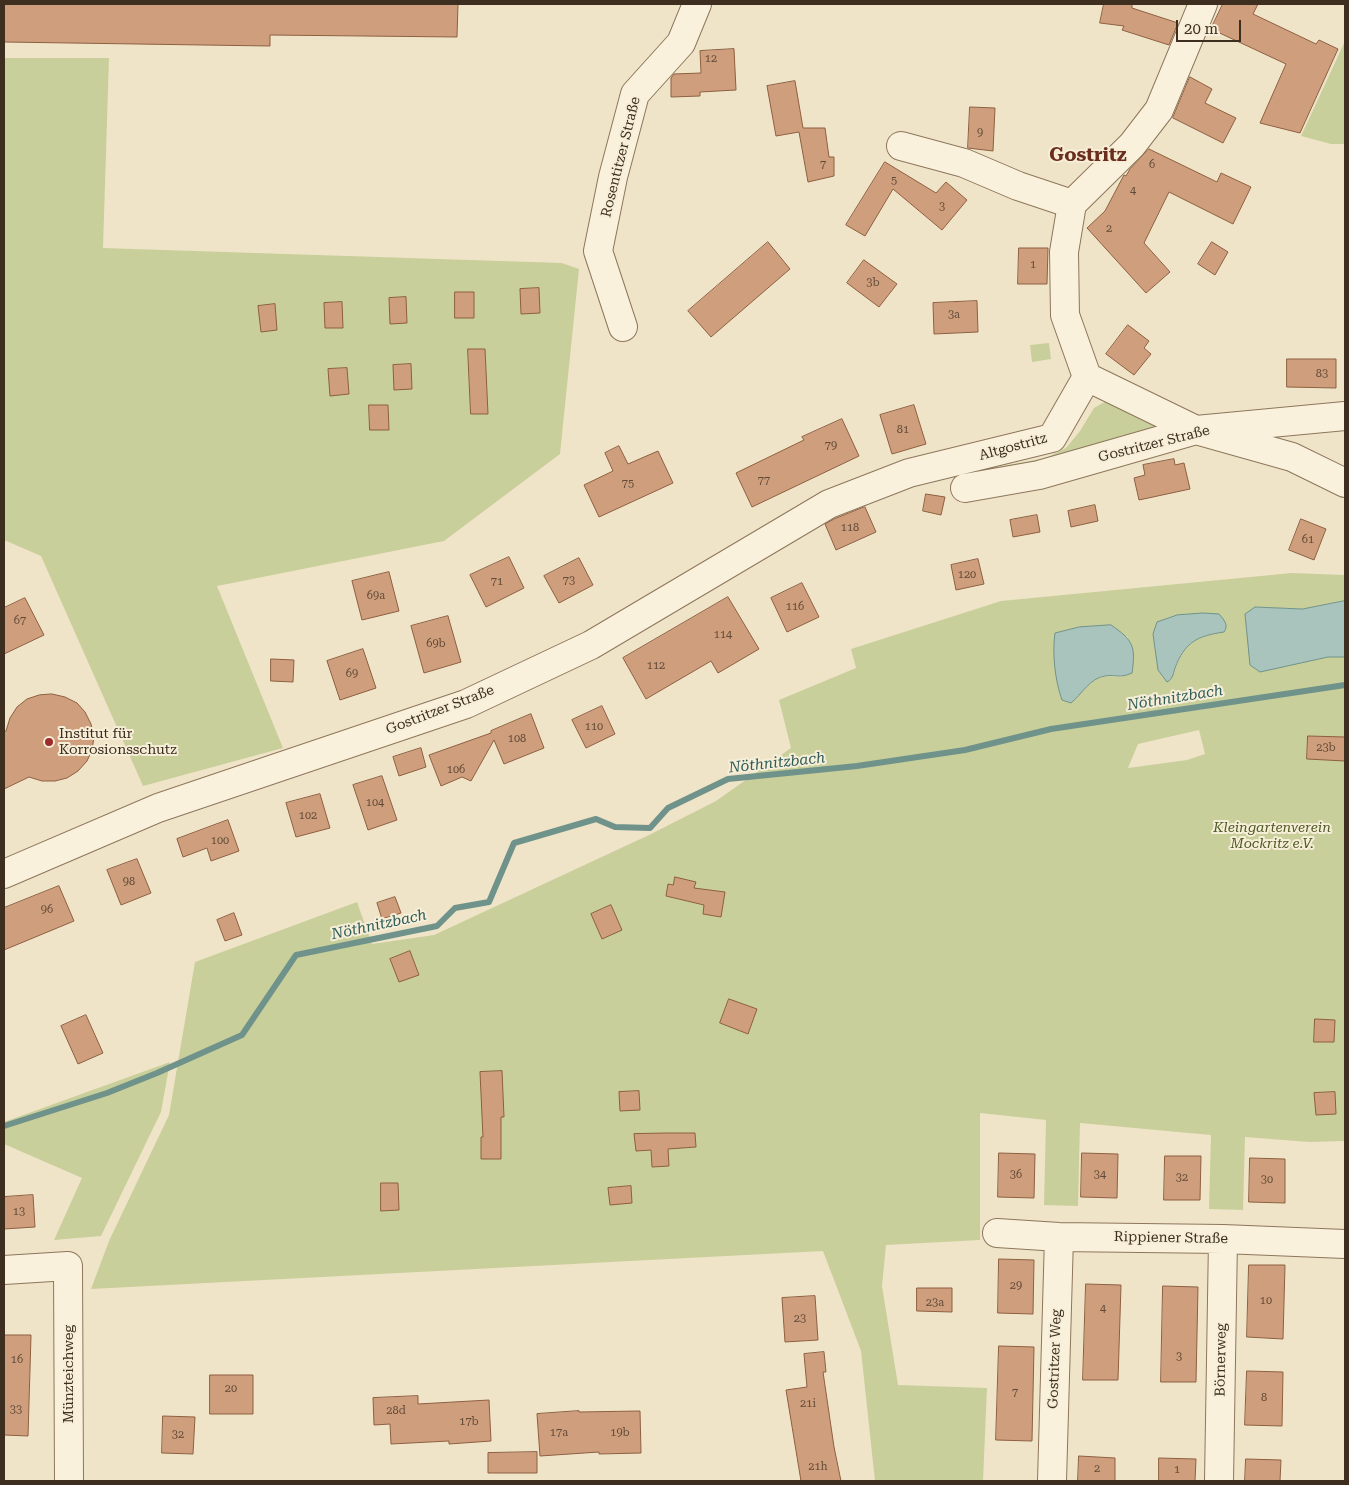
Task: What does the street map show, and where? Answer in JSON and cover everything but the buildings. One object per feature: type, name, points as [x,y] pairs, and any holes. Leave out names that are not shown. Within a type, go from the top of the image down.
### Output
[{"type":"street","name":"Rosentitzer Straße","points":[[623,326],[598,251],[613,176],[635,94],[681,43],[697,4]]},
{"type":"street","points":[[1203,4],[1159,110],[1132,145],[1072,204],[1064,252],[1065,315],[1087,377],[1196,430],[1292,457],[1345,483]]},
{"type":"street","points":[[901,146],[964,163],[1018,186],[1072,204]]},
{"type":"street","name":"Altgostritz","points":[[909,474],[1052,438],[1087,377]]},
{"type":"street","name":"Gostritzer Straße","points":[[964,488],[1039,475],[1196,430],[1345,416]]},
{"type":"street","name":"Gostritzer Straße","points":[[4,874],[158,808],[466,704],[591,646],[829,504],[909,474]]},
{"type":"street","name":"Rippiener Straße","points":[[997,1233],[1059,1237],[1224,1238],[1345,1244]]},
{"type":"street","name":"Gostritzer Weg","points":[[1052,1481],[1059,1237]]},
{"type":"street","name":"Börnerweg","points":[[1219,1481],[1224,1238]]},
{"type":"street","name":"Münzteichweg","points":[[4,1270],[68,1266],[69,1481]]},
{"type":"green space","points":[[1345,41],[1345,144],[1331,144],[1301,136]]},
{"type":"green space","points":[[4,58],[109,58],[103,248],[562,263],[579,269],[560,454],[444,541],[217,586],[283,748],[143,786],[41,556],[4,540]]},
{"type":"green space","points":[[1049,343],[1051,359],[1032,362],[1030,345]]},
{"type":"green space","points":[[1110,399],[1140,419],[1169,429],[1049,466],[965,477],[964,473],[1046,458],[1066,448],[1080,431],[1094,408]]},
{"type":"green space","name":"Kleingartenverein Mockritz e.V.","points":[[1292,573],[1345,575],[1345,601],[1302,609],[1255,607],[1308,661],[1328,657],[1345,657],[1345,1141],[1309,1142],[1245,1137],[1243,1210],[1209,1209],[1211,1135],[1080,1123],[1078,1206],[1044,1205],[1046,1120],[980,1113],[980,1240],[886,1245],[882,1286],[898,1385],[987,1388],[983,1481],[875,1481],[861,1351],[823,1251],[91,1289],[109,1241],[169,1115],[195,962],[357,902],[372,944],[434,935],[649,835],[716,801],[791,748],[779,700],[856,668],[851,649],[1001,601]],"holes":[[[1224,632],[1202,637],[1188,646],[1171,679],[1156,649],[1153,634]],[[1128,636],[1122,677],[1107,676],[1096,679],[1077,697]],[[1199,730],[1205,754],[1187,760],[1128,768],[1138,744]]]},
{"type":"green space","points":[[170,1062],[161,1112],[101,1236],[54,1240],[82,1178],[4,1144],[4,1122]]},
{"type":"water","points":[[1345,601],[1345,657],[1328,657],[1260,672],[1250,665],[1245,614],[1255,607],[1302,609]]},
{"type":"water","points":[[1219,614],[1225,623],[1224,632],[1199,638],[1188,646],[1179,659],[1172,678],[1167,682],[1158,670],[1153,634],[1157,622],[1177,615]]},
{"type":"water","points":[[1111,625],[1124,635],[1131,644],[1134,656],[1132,673],[1124,676],[1100,677],[1091,683],[1071,703],[1062,700],[1055,667],[1055,633],[1079,627]]},
{"type":"waterway","name":"Nöthnitzbach","points":[[4,1126],[107,1093],[242,1035],[296,955],[437,926],[455,908],[489,902],[514,843],[596,819],[615,827],[650,828],[668,808],[728,779],[857,766],[965,750],[1051,729],[1345,685]]},
{"type":"place","name":"Institut für Korrosionsschutz","points":[[49,742]]},
{"type":"district","name":"Gostritz","points":[[1088,155]]}]
